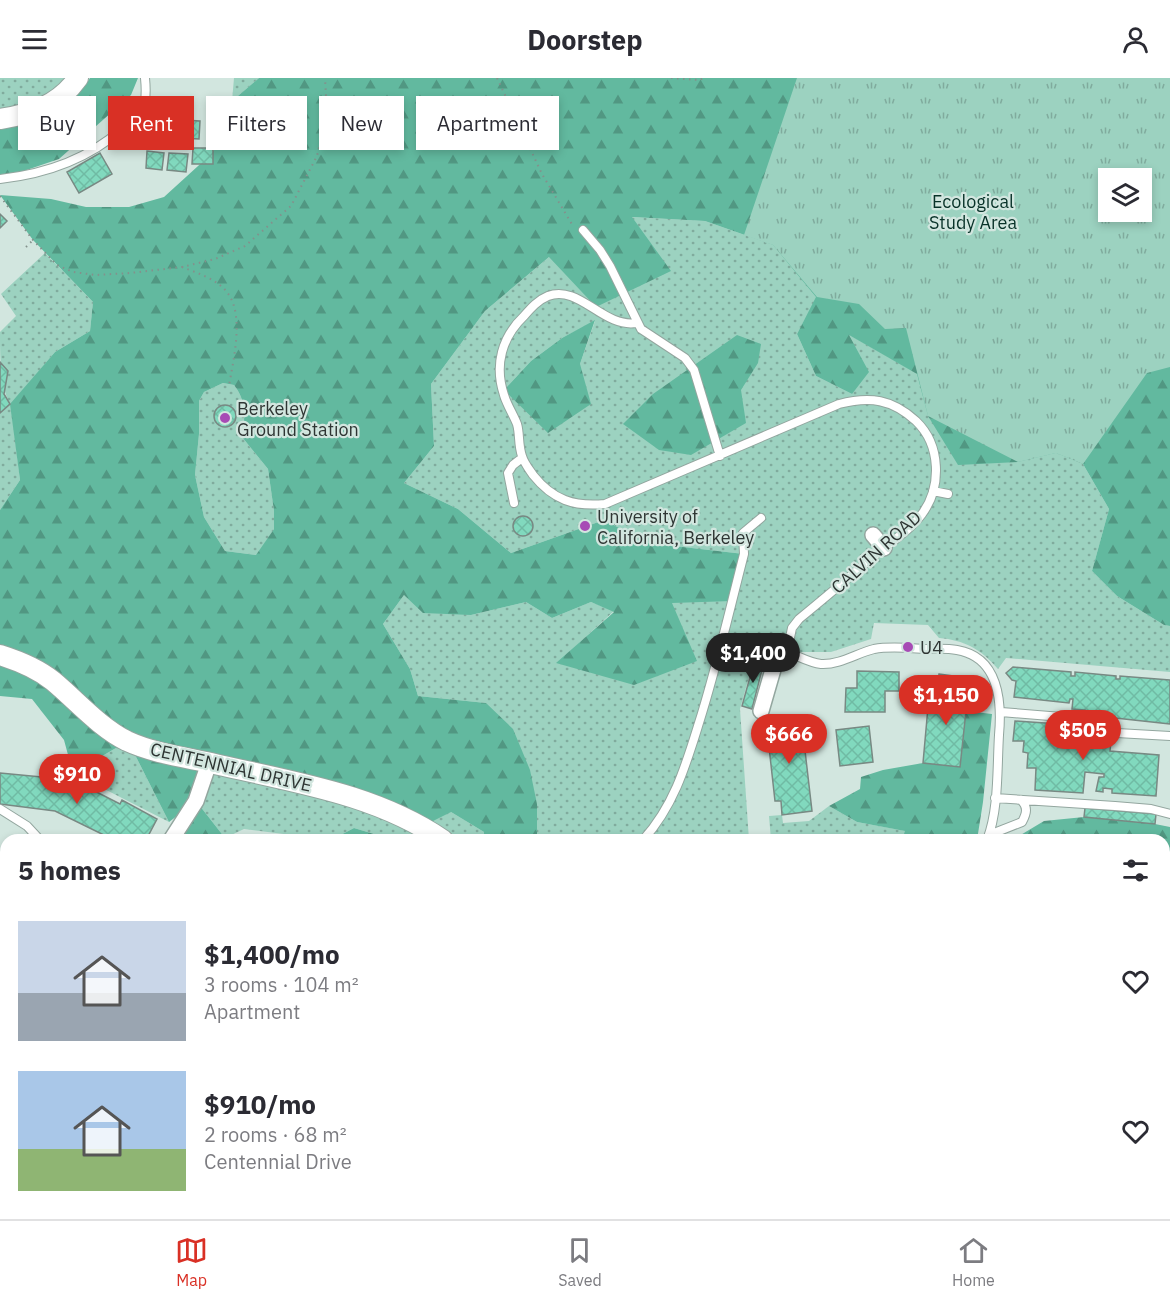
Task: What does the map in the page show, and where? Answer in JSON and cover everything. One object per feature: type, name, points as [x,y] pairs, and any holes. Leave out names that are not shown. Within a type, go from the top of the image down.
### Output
[{"type":"street","points":[[0,120],[30,113],[50,105],[67,92],[78,78]]},
{"type":"street","points":[[873,536],[884,548]]},
{"type":"street","points":[[761,711],[774,666],[787,652]]},
{"type":"street","name":"CENTENNIAL DRIVE","points":[[0,655],[18,661],[52,680],[113,732],[128,741],[209,763],[350,795],[408,819],[433,834]]},
{"type":"street","points":[[175,834],[196,801],[209,763]]},
{"type":"lane","points":[[0,179],[77,160],[107,142],[142,110],[146,92],[145,78]]},
{"type":"lane","points":[[583,230],[600,250],[610,267],[636,323],[645,333],[685,358],[694,370],[720,456]]},
{"type":"lane","name":"CALVIN ROAD","points":[[636,323],[619,323],[568,295],[557,293],[546,296],[536,303],[507,335],[499,368],[504,396],[518,426],[522,458],[542,486],[568,502],[588,506],[612,501],[858,399],[877,400],[894,406],[908,414],[929,439],[936,465],[933,491],[921,514],[799,619],[792,628],[787,652]]},
{"type":"lane","points":[[513,503],[508,473],[513,465],[522,458]]},
{"type":"lane","points":[[933,491],[948,494]]},
{"type":"lane","points":[[648,834],[664,814],[682,778],[713,681],[744,554],[743,533],[760,518]]},
{"type":"lane","points":[[787,652],[821,664],[833,663],[886,648],[959,650],[983,664],[992,675],[997,688],[1001,712],[995,798],[989,834]]},
{"type":"lane","points":[[1001,712],[1099,720]]},
{"type":"lane","points":[[1117,733],[1170,736]]},
{"type":"lane","points":[[995,798],[1133,808],[1170,814]]},
{"type":"lane","points":[[996,834],[1022,822],[1026,810],[1021,800]]},
{"type":"lane","points":[[0,809],[27,826],[34,834]]},
{"type":"path","points":[[0,196],[33,240],[57,265],[73,272],[96,275],[182,267],[215,259],[245,246],[291,206],[317,156],[327,114],[325,78]]},
{"type":"path","points":[[497,78],[529,149],[573,226]]},
{"type":"path","points":[[671,78],[699,80],[704,78]]},
{"type":"path","points":[[26,247],[33,240]]},
{"type":"path","points":[[182,267],[216,282],[229,294],[235,312],[236,329],[229,386]]},
{"type":"green space","points":[[0,78],[68,78],[43,96],[18,96],[18,106],[0,110]]},
{"type":"green space","points":[[90,78],[138,78],[130,96],[108,96],[108,115],[96,126],[96,96],[76,96]]},
{"type":"green space","points":[[234,78],[259,78],[238,96],[232,96]]},
{"type":"green space","points":[[259,78],[1170,78],[1170,626],[1164,625],[1117,596],[1092,571],[1109,509],[1083,464],[1056,453],[1018,462],[958,465],[928,416],[917,374],[849,335],[869,372],[852,394],[816,376],[797,334],[816,297],[773,245],[705,221],[632,217],[671,271],[596,307],[549,257],[485,311],[431,384],[434,446],[404,483],[458,509],[511,553],[604,520],[648,543],[744,554],[732,601],[672,603],[697,661],[634,685],[556,663],[614,612],[591,602],[552,618],[526,602],[471,615],[423,613],[404,595],[383,624],[410,669],[418,696],[486,703],[513,729],[530,770],[537,804],[537,834],[484,834],[451,812],[421,827],[209,763],[196,801],[222,834],[174,834],[194,803],[169,822],[128,741],[73,773],[64,740],[32,699],[0,696],[0,510],[20,480],[10,404],[55,352],[90,331],[93,302],[33,240],[0,195],[51,199],[86,207],[129,207],[164,197],[214,150],[307,150],[307,96],[238,96]],"holes":[[[223,383],[234,385],[244,410],[242,437],[268,469],[274,511],[274,529],[256,555],[225,551],[204,517],[195,475],[199,401],[204,392]]]},
{"type":"green space","name":"Ecological Study Area","points":[[797,78],[1170,78],[1170,367],[1147,373],[1083,464],[1056,453],[1018,462],[928,416],[906,328],[885,329],[859,304],[817,297],[773,245],[744,235]]},
{"type":"green space","points":[[18,123],[18,150],[69,150],[59,159],[0,179],[0,128]]},
{"type":"green space","points":[[631,217],[705,221],[773,245],[817,297],[797,334],[816,376],[852,394],[848,334],[918,374],[928,416],[1018,462],[1056,453],[1083,464],[1109,509],[1092,571],[1117,596],[1164,625],[1170,626],[1170,672],[1006,658],[998,669],[972,647],[939,638],[928,625],[874,623],[871,639],[831,652],[787,652],[774,666],[766,661],[754,659],[740,709],[749,834],[537,834],[537,804],[486,703],[418,696],[410,669],[383,624],[404,595],[471,615],[526,602],[552,618],[591,602],[614,611],[557,663],[672,603],[744,554],[648,543],[604,520],[511,553],[458,509],[404,483],[434,446],[431,384],[485,311],[549,257]],"holes":[[[595,321],[580,364],[504,390],[531,361],[562,338]]]},
{"type":"green space","points":[[45,253],[93,302],[90,331],[55,352],[11,404],[20,480],[0,510],[0,413],[10,404],[2,379],[0,332],[16,316],[1,294]]},
{"type":"green space","points":[[595,320],[580,364],[591,404],[548,433],[504,390],[531,361],[562,338]]},
{"type":"green space","points":[[737,335],[761,344],[758,363],[741,390],[746,423],[691,455],[659,450],[623,424],[653,394]]},
{"type":"green space","points":[[223,383],[234,385],[238,391],[244,410],[242,437],[268,469],[274,529],[257,555],[225,551],[204,517],[195,475],[199,401],[204,392]]},
{"type":"green space","points":[[966,711],[992,714],[978,834],[904,834],[905,831],[857,822],[829,806],[860,789],[861,777],[883,770],[923,763],[960,767]]},
{"type":"green space","points":[[128,741],[169,822],[73,773]]},
{"type":"green space","points":[[209,763],[451,812],[484,834],[374,834],[354,828],[342,834],[284,834],[244,829],[233,834],[222,834],[196,801]]},
{"type":"green space","points":[[829,806],[857,822],[906,831],[905,834],[770,834],[769,816],[782,815],[783,823],[809,821]]},
{"type":"green space","points":[[1084,817],[1155,824],[1170,827],[1170,834],[1022,834],[1044,821]]},
{"type":"green space","points":[[354,828],[374,834],[342,834]]},
{"type":"building","points":[[194,121],[200,121],[199,139],[194,139]]},
{"type":"building","points":[[194,148],[213,150],[213,164],[192,164]]},
{"type":"building","points":[[147,151],[164,153],[162,170],[146,168]]},
{"type":"building","points":[[100,153],[112,174],[79,193],[67,172]]},
{"type":"building","points":[[169,153],[188,154],[186,172],[167,170]]},
{"type":"building","points":[[0,214],[7,221],[0,228]]},
{"type":"building","points":[[0,362],[8,371],[4,394],[10,404],[0,413]]},
{"type":"building","name":"Berkeley Ground Station","points":[[225,405],[233,408],[236,416],[233,424],[225,427],[217,424],[214,416],[217,408]]},
{"type":"building","points":[[523,516],[530,519],[533,526],[530,533],[523,536],[516,533],[513,526],[516,519]]},
{"type":"building","points":[[755,659],[764,662],[752,709],[742,706]]},
{"type":"building","points":[[1013,667],[1071,672],[1071,676],[1075,676],[1075,672],[1116,676],[1116,679],[1120,679],[1120,676],[1170,680],[1170,724],[1097,716],[1085,710],[1072,709],[1073,699],[1070,699],[1069,703],[1014,697],[1016,681],[1006,673]]},
{"type":"building","points":[[857,671],[899,672],[899,691],[885,691],[885,712],[845,712],[846,688],[857,688]]},
{"type":"building","points":[[939,674],[976,679],[972,684],[956,682],[956,688],[959,688],[957,710],[966,711],[960,767],[923,763],[928,707],[938,708],[940,686],[946,687],[947,682],[938,681]]},
{"type":"building","points":[[801,716],[812,811],[782,815],[781,801],[775,801],[766,720]]},
{"type":"building","points":[[1015,721],[1088,726],[1087,736],[1107,737],[1107,741],[1111,741],[1110,751],[1159,755],[1156,796],[1112,793],[1112,789],[1103,788],[1103,792],[1096,791],[1099,777],[1104,777],[1104,774],[1085,772],[1083,793],[1035,790],[1036,768],[1027,768],[1028,753],[1023,752],[1024,741],[1013,741]]},
{"type":"building","points":[[869,726],[873,762],[840,766],[836,730]]},
{"type":"building","points":[[0,773],[73,780],[120,804],[122,800],[157,819],[149,834],[102,834],[55,811],[0,804]]},
{"type":"building","points":[[1085,808],[1156,814],[1155,824],[1084,817]]},
{"type":"place","name":"Berkeley Ground Station","points":[[225,418]]},
{"type":"place","name":"University of California, Berkeley","points":[[585,526]]},
{"type":"place","name":"U4","points":[[908,647]]}]
